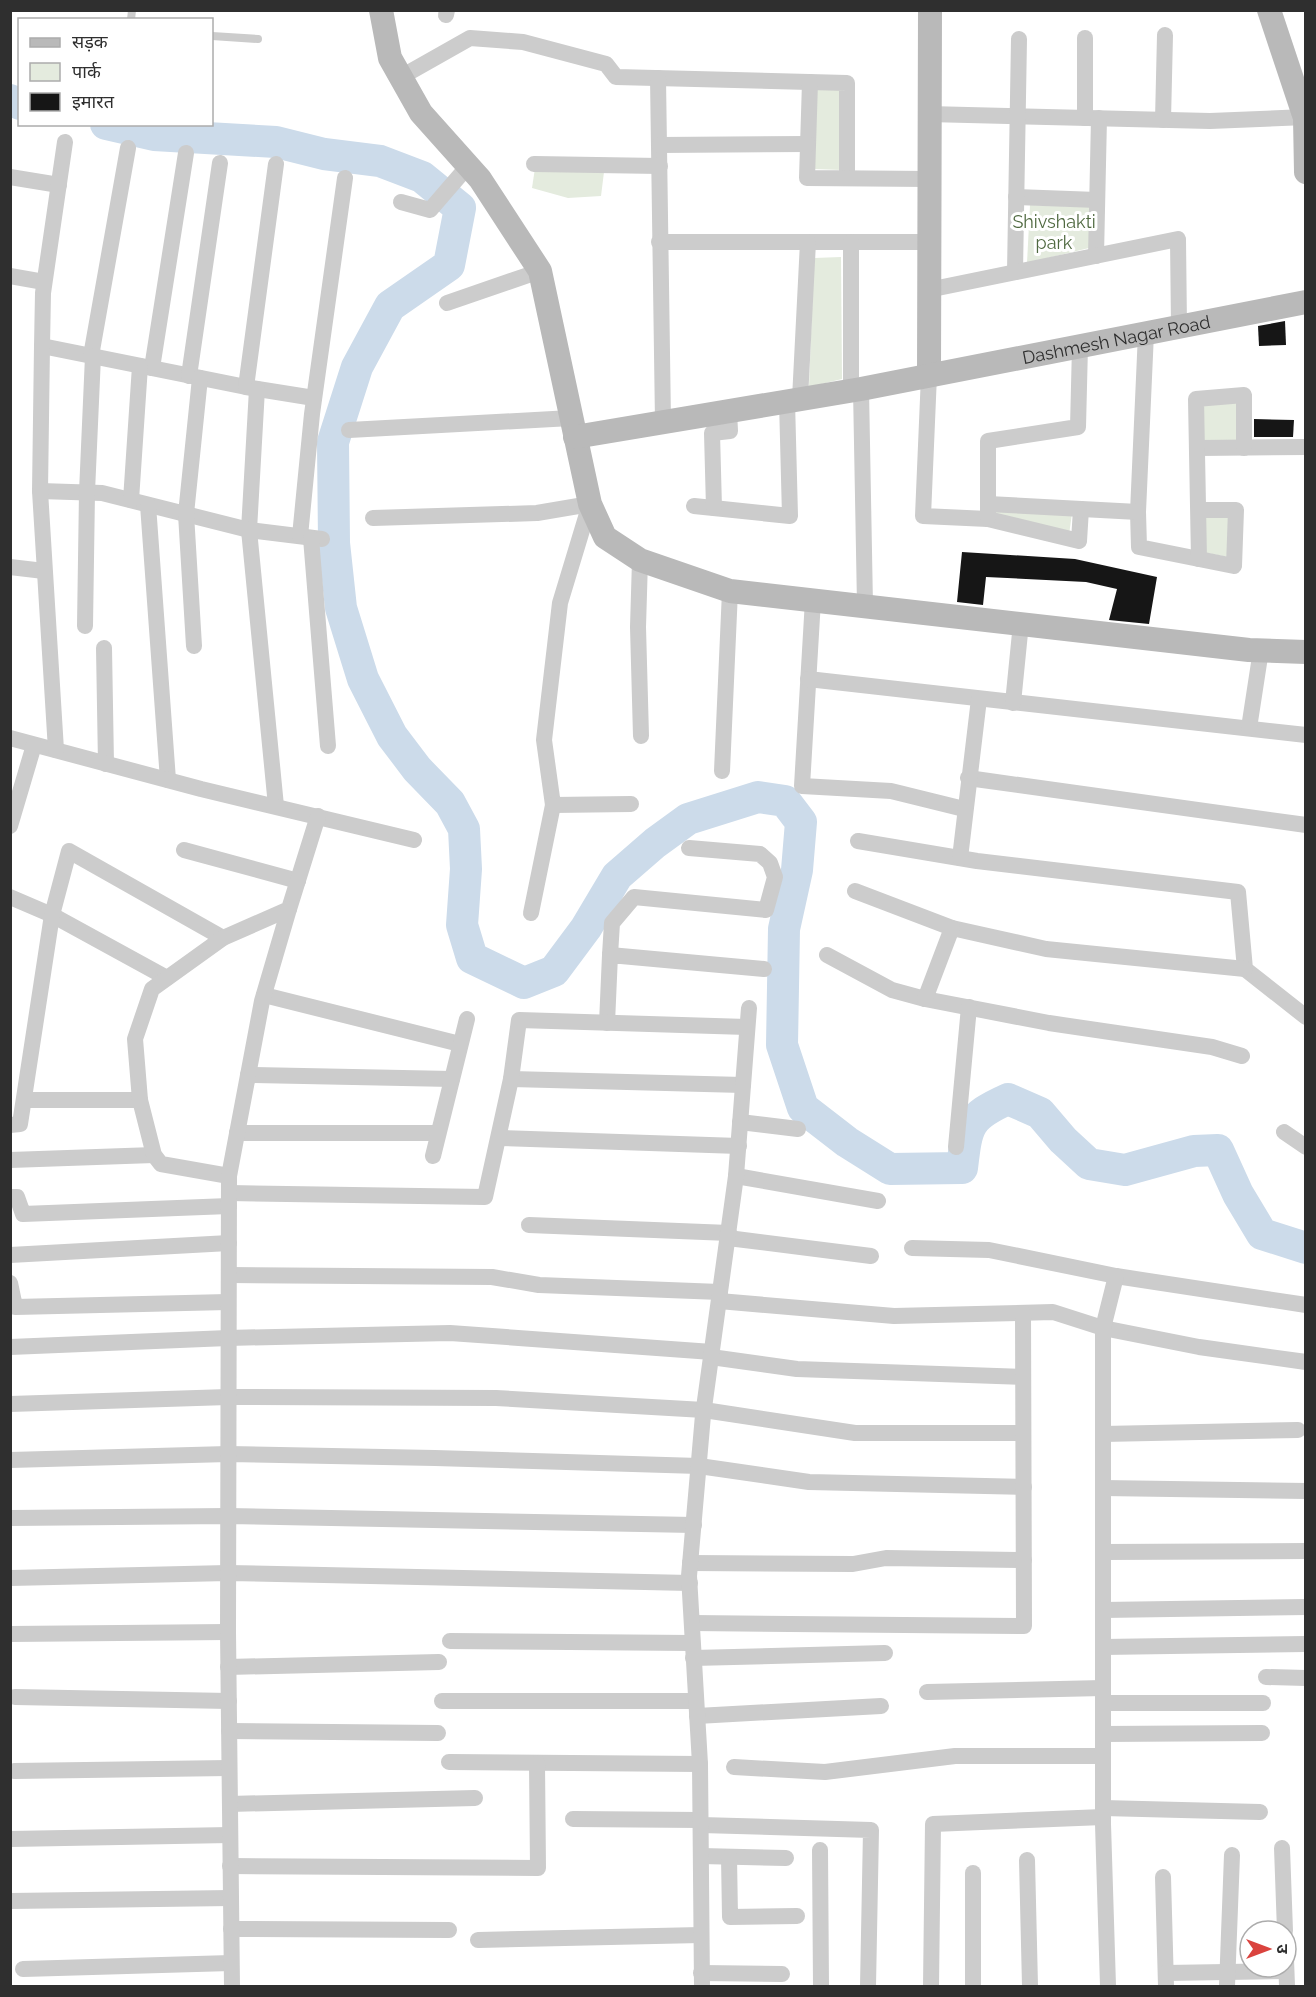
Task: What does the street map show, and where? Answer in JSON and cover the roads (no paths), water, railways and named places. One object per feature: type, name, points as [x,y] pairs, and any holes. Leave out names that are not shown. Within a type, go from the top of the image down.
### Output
[{"type":"street","points":[[381,10],[390,58],[421,113],[462,174],[480,179],[540,271],[590,504],[605,537],[640,560],[730,591],[1261,650],[1305,652]]},
{"type":"street","points":[[930,10],[929,375],[923,516],[988,511],[1081,509],[1138,512]]},
{"type":"street","points":[[1269,10],[1305,118],[1305,172]]},
{"type":"street","points":[[1163,120],[1165,35]]},
{"type":"street","points":[[401,77],[471,38],[523,42],[606,64],[616,76],[847,83],[847,178]]},
{"type":"street","points":[[1085,38],[1097,200],[1096,256]]},
{"type":"street","points":[[1015,272],[1019,39]]},
{"type":"street","points":[[658,78],[663,422]]},
{"type":"street","points":[[810,82],[807,178],[928,179]]},
{"type":"street","points":[[928,114],[1163,120],[1305,118]]},
{"type":"street","points":[[56,750],[40,490],[42,346],[44,282],[65,142]]},
{"type":"street","points":[[659,145],[808,144]]},
{"type":"street","points":[[85,626],[92,356],[128,148]]},
{"type":"street","points":[[131,500],[146,367],[186,153]]},
{"type":"street","points":[[194,646],[186,514],[194,377],[220,163]]},
{"type":"street","points":[[276,164],[252,388],[249,530],[276,806]]},
{"type":"street","points":[[534,164],[660,166]]},
{"type":"street","points":[[401,202],[430,210],[462,174]]},
{"type":"street","points":[[10,177],[59,185]]},
{"type":"street","points":[[328,746],[311,538],[314,398],[345,178]]},
{"type":"street","points":[[1017,197],[1097,200]]},
{"type":"street","points":[[928,290],[1178,239],[1179,326]]},
{"type":"street","points":[[659,242],[928,242]]},
{"type":"street","points":[[694,506],[790,516],[794,400],[808,242]]},
{"type":"street","points":[[851,242],[865,605]]},
{"type":"street","points":[[447,303],[540,271]]},
{"type":"street","points":[[10,276],[44,282]]},
{"type":"street","name":"Dashmesh Nagar Road","points":[[573,428],[663,422],[856,390],[1305,302]]},
{"type":"street","points":[[1146,333],[1138,512],[1139,547],[1234,567],[1236,510],[1199,510]]},
{"type":"street","points":[[42,346],[194,377],[314,398]]},
{"type":"street","points":[[988,511],[988,441],[1078,427],[1080,346]]},
{"type":"street","points":[[1199,559],[1199,448],[1196,399],[1244,395],[1244,448]]},
{"type":"street","points":[[714,508],[712,433],[730,431],[729,411]]},
{"type":"street","points":[[349,430],[573,428]]},
{"type":"street","points":[[1199,448],[1305,447]]},
{"type":"street","points":[[40,490],[87,492],[131,500],[249,530],[311,538]]},
{"type":"street","points":[[373,518],[537,513],[590,504]]},
{"type":"street","points":[[531,913],[553,805],[544,740],[560,603],[590,504]]},
{"type":"street","points":[[148,505],[168,780]]},
{"type":"street","points":[[988,511],[1079,541],[1081,509]]},
{"type":"street","points":[[640,560],[638,627],[641,736]]},
{"type":"street","points":[[10,567],[44,571]]},
{"type":"street","points":[[722,771],[730,591]]},
{"type":"street","points":[[813,600],[802,786],[891,791],[964,809]]},
{"type":"street","points":[[1013,703],[1021,623]]},
{"type":"street","points":[[104,648],[106,764]]},
{"type":"street","points":[[1249,728],[1261,650]]},
{"type":"street","points":[[808,679],[1305,735]]},
{"type":"street","points":[[960,858],[964,809],[979,699]]},
{"type":"street","points":[[10,738],[168,780],[414,840]]},
{"type":"street","points":[[10,826],[34,745]]},
{"type":"street","points":[[968,778],[1305,825]]},
{"type":"street","points":[[553,805],[631,804]]},
{"type":"street","points":[[232,1986],[228,1667],[229,1176],[264,995],[318,816]]},
{"type":"street","points":[[858,841],[960,858],[1238,892],[1245,969]]},
{"type":"street","points":[[607,1023],[612,922],[633,897],[766,910],[775,877],[770,863],[760,854],[689,848]]},
{"type":"street","points":[[184,850],[298,881]]},
{"type":"street","points":[[10,1125],[20,1124],[52,915],[69,851],[223,938]]},
{"type":"street","points":[[855,891],[952,928],[1046,949],[1245,969],[1305,1017]]},
{"type":"street","points":[[10,897],[52,915],[167,978]]},
{"type":"street","points":[[229,1176],[161,1164],[154,1155],[140,1100],[135,1039],[152,989],[223,938],[289,909]]},
{"type":"street","points":[[926,999],[952,928]]},
{"type":"street","points":[[609,955],[764,969]]},
{"type":"street","points":[[827,955],[892,990],[926,999],[1049,1023],[1212,1047],[1242,1056]]},
{"type":"street","points":[[264,995],[460,1044]]},
{"type":"street","points":[[956,1148],[969,1007]]},
{"type":"street","points":[[749,1008],[736,1176],[704,1410],[690,1563],[700,1764],[701,1980],[782,1974]]},
{"type":"street","points":[[433,1156],[467,1019]]},
{"type":"street","points":[[10,1197],[17,1197],[23,1214],[229,1199],[485,1197],[511,1079],[519,1020],[747,1027]]},
{"type":"street","points":[[248,1074],[452,1079]]},
{"type":"street","points":[[511,1079],[743,1085]]},
{"type":"street","points":[[24,1100],[140,1100]]},
{"type":"street","points":[[740,1122],[798,1129]]},
{"type":"street","points":[[1284,1132],[1305,1147]]},
{"type":"street","points":[[237,1133],[438,1133]]},
{"type":"street","points":[[499,1138],[739,1146]]},
{"type":"street","points":[[10,1160],[154,1155]]},
{"type":"street","points":[[736,1176],[878,1201]]},
{"type":"street","points":[[529,1225],[728,1235],[871,1257]]},
{"type":"street","points":[[10,1255],[229,1243]]},
{"type":"street","points":[[912,1248],[989,1250],[1116,1276],[1305,1305]]},
{"type":"street","points":[[229,1275],[492,1277],[539,1285],[720,1296],[894,1316],[1053,1312],[1103,1328],[1198,1347],[1305,1362]]},
{"type":"street","points":[[1108,1986],[1104,1813],[1103,1328],[1116,1276]]},
{"type":"street","points":[[10,1284],[15,1306],[228,1302]]},
{"type":"street","points":[[692,1623],[1024,1626],[1023,1313]]},
{"type":"street","points":[[10,1347],[228,1338],[450,1334],[712,1354],[796,1369],[1023,1377]]},
{"type":"street","points":[[10,1404],[228,1397],[496,1398],[704,1410],[855,1433],[1023,1433]]},
{"type":"street","points":[[1103,1434],[1298,1430]]},
{"type":"street","points":[[10,1460],[228,1454],[699,1466],[809,1482],[1024,1488]]},
{"type":"street","points":[[1103,1488],[1305,1491]]},
{"type":"street","points":[[10,1518],[228,1516],[694,1525]]},
{"type":"street","points":[[1103,1552],[1305,1551]]},
{"type":"street","points":[[690,1563],[853,1564],[886,1558],[1024,1560]]},
{"type":"street","points":[[10,1578],[228,1573],[690,1583]]},
{"type":"street","points":[[1104,1610],[1305,1607]]},
{"type":"street","points":[[10,1634],[228,1632]]},
{"type":"street","points":[[450,1641],[693,1651],[885,1653]]},
{"type":"street","points":[[1104,1647],[1305,1644]]},
{"type":"street","points":[[228,1667],[439,1662]]},
{"type":"street","points":[[1266,1677],[1305,1678]]},
{"type":"street","points":[[927,1692],[1104,1695],[1263,1703]]},
{"type":"street","points":[[15,1697],[229,1701]]},
{"type":"street","points":[[442,1701],[696,1708],[881,1706]]},
{"type":"street","points":[[229,1731],[438,1734]]},
{"type":"street","points":[[1104,1734],[1262,1734]]},
{"type":"street","points":[[734,1767],[825,1772],[955,1756],[1104,1756]]},
{"type":"street","points":[[448,1762],[700,1764]]},
{"type":"street","points":[[230,1866],[538,1868],[537,1763]]},
{"type":"street","points":[[14,1771],[230,1768]]},
{"type":"street","points":[[230,1804],[475,1798]]},
{"type":"street","points":[[931,1986],[933,1824],[1104,1813],[1260,1812]]},
{"type":"street","points":[[573,1819],[871,1830],[868,1986]]},
{"type":"street","points":[[10,1839],[230,1835]]},
{"type":"street","points":[[1282,1848],[1285,1919]]},
{"type":"street","points":[[820,1850],[820,1986]]},
{"type":"street","points":[[1163,1877],[1166,1980],[1227,1980],[1232,1855]]},
{"type":"street","points":[[700,1857],[786,1858]]},
{"type":"street","points":[[729,1857],[730,1917],[797,1916]]},
{"type":"street","points":[[1027,1860],[1030,1986]]},
{"type":"street","points":[[973,1873],[973,1986]]},
{"type":"street","points":[[10,1901],[231,1898]]},
{"type":"street","points":[[231,1929],[448,1930]]},
{"type":"street","points":[[478,1940],[701,1935]]},
{"type":"street","points":[[23,1969],[231,1964]]},
{"type":"lane","points":[[213,36],[258,39]]},
{"type":"waterway","points":[[10,100],[18,103]]},
{"type":"waterway","points":[[115,126],[154,135],[276,142],[324,154],[380,161],[422,177],[460,208],[449,265],[390,306],[357,367],[333,442],[334,543],[341,608],[363,679],[392,736],[417,769],[450,803],[464,829],[466,869],[462,925],[472,958],[524,983],[554,971],[586,928],[617,876],[655,843],[688,819],[758,797],[785,801],[801,822],[797,870],[784,929],[782,1045],[803,1108],[847,1142],[890,1169],[962,1168],[968,1132],[972,1124],[985,1111],[1008,1099],[1040,1113],[1063,1140],[1089,1164],[1125,1170],[1194,1151],[1218,1150],[1238,1194],[1262,1234],[1306,1248]]},
{"type":"park label","name":"Shivshakti park","points":[[1054,231]]}]
